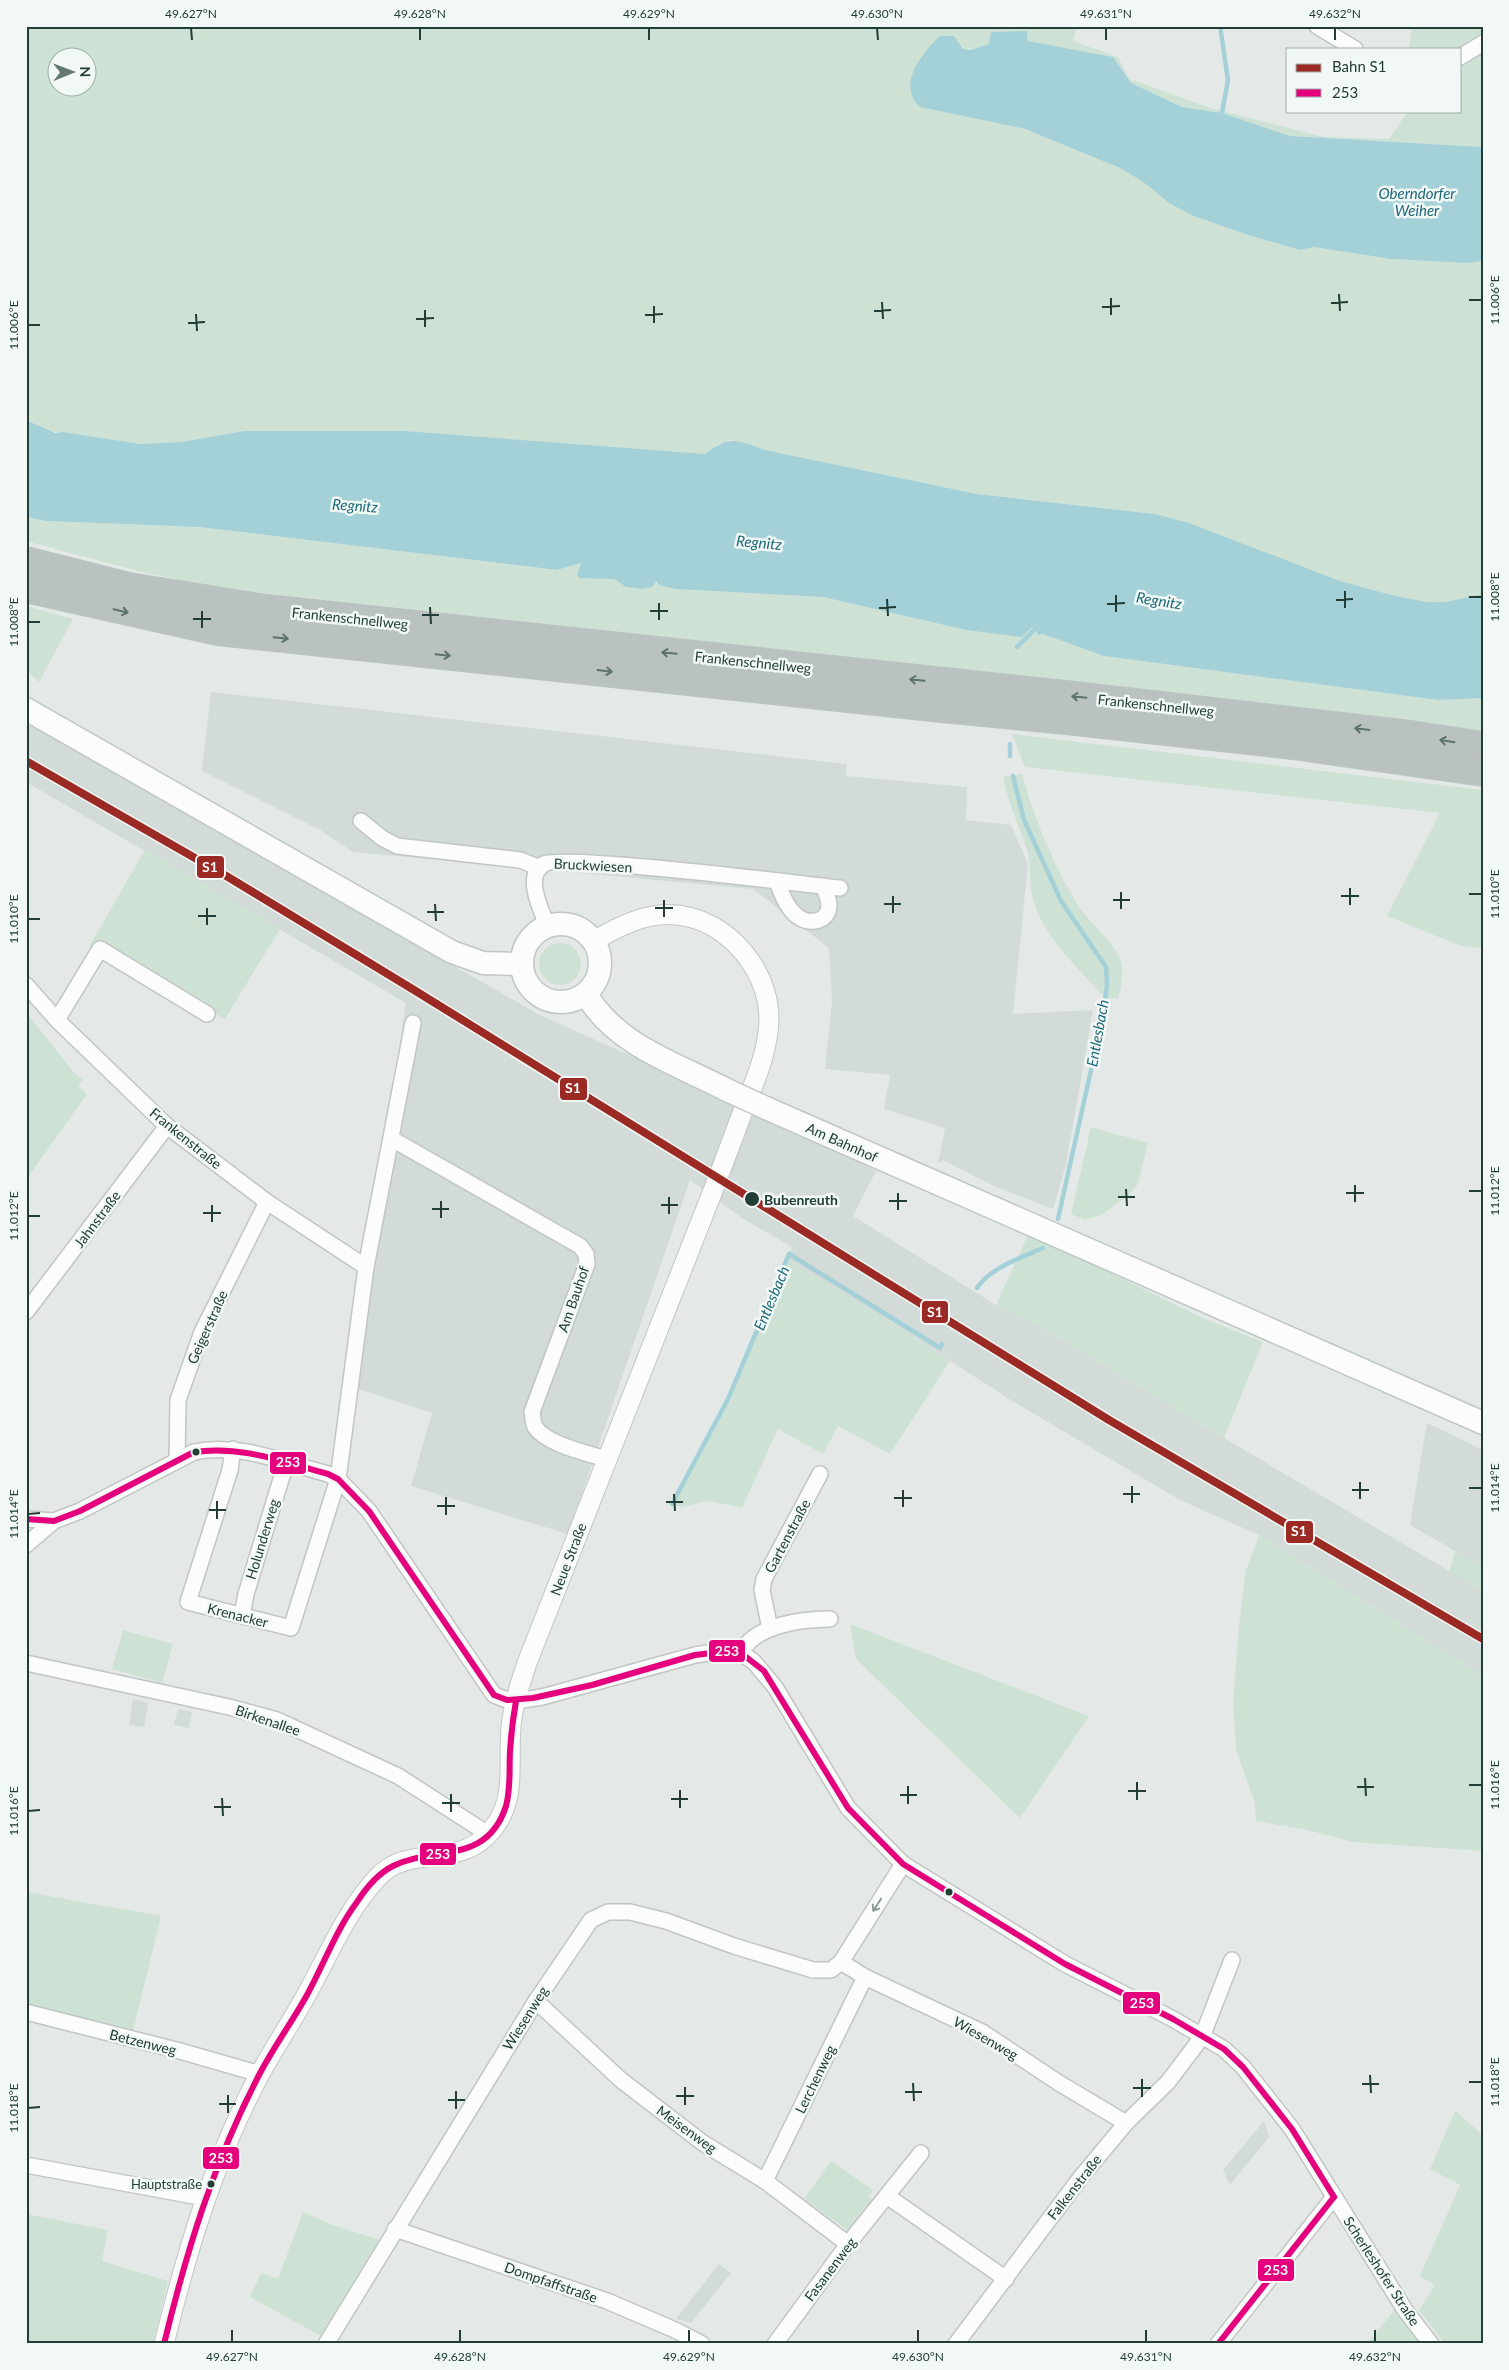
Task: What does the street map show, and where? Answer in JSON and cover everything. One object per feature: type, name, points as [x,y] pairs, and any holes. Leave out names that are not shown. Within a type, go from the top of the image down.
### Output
[{"type":"highway","name":"Frankenschnellweg","points":[[26,561],[129,587],[258,608],[1076,696],[1411,735],[1483,746]]},
{"type":"highway","name":"Frankenschnellweg","points":[[26,588],[218,631],[1134,727],[1293,745],[1483,772]]},
{"type":"main road","points":[[26,709],[452,952],[483,963],[522,964]]},
{"type":"main road","points":[[559,924],[572,926],[584,932],[594,942],[599,952],[600,970],[594,986],[586,994],[574,1001],[561,1003],[547,1000],[536,994],[527,983],[522,964],[526,945],[535,934],[548,927],[559,924]]},
{"type":"main road","name":"Am Bahnhof","points":[[586,994],[607,1023],[642,1048],[727,1090],[917,1176],[1483,1423]]},
{"type":"street","points":[[1317,26],[1353,48]]},
{"type":"street","points":[[1462,56],[1483,43]]},
{"type":"street","name":"Bruckwiesen","points":[[361,821],[382,838],[397,846],[520,860],[540,868],[543,864],[556,861],[605,864],[840,888]]},
{"type":"street","points":[[540,868],[534,883],[539,904],[548,927]]},
{"type":"street","points":[[777,882],[785,902],[795,914],[803,920],[813,922],[821,920],[827,914],[829,905],[823,886]]},
{"type":"street","name":"Neue Straße","points":[[488,1834],[503,1813],[509,1796],[511,1726],[527,1664],[763,1058],[769,1017],[766,998],[756,971],[738,945],[722,931],[692,918],[668,915],[642,917],[622,924],[594,942]]},
{"type":"street","points":[[57,1020],[100,949],[207,1014]]},
{"type":"street","name":"Frankenstraße","points":[[26,985],[57,1020],[167,1126],[267,1202],[366,1268]]},
{"type":"street","points":[[338,1479],[366,1268],[413,1023]]},
{"type":"street","name":"Jahnstraße","points":[[28,1306],[167,1126]]},
{"type":"street","name":"Am Bauhof","points":[[392,1139],[580,1246],[586,1254],[587,1264],[532,1412],[534,1425],[541,1433],[556,1442],[606,1460]]},
{"type":"street","name":"Geigerstraße","points":[[177,1460],[178,1400],[181,1391],[202,1332],[267,1202]]},
{"type":"street","points":[[26,1545],[54,1521],[80,1511],[194,1452],[209,1448],[233,1449],[328,1474],[338,1479],[369,1511],[494,1695],[507,1700],[516,1701],[592,1685],[695,1655],[728,1651],[741,1653],[746,1644],[770,1629],[810,1619],[830,1619]]},
{"type":"street","name":"Krenacker","points":[[233,1449],[230,1470],[188,1602],[291,1628],[338,1479]]},
{"type":"street","name":"Holunderweg","points":[[242,1615],[246,1594],[286,1463]]},
{"type":"street","name":"Gartenstraße","points":[[770,1629],[762,1590],[764,1579],[820,1474]]},
{"type":"street","points":[[26,1520],[54,1521]]},
{"type":"street","name":"Scherleshofer Straße","points":[[741,1653],[764,1671],[848,1808],[903,1864],[1065,1964],[1173,2019],[1224,2049],[1268,2096],[1292,2128],[1404,2308],[1431,2344]]},
{"type":"street","name":"Birkenallee","points":[[26,1663],[229,1707],[277,1720],[398,1776],[488,1834]]},
{"type":"street","points":[[164,2344],[181,2275],[205,2198],[260,2074],[294,2018],[350,1912],[364,1892],[381,1874],[394,1866],[411,1860],[464,1852],[475,1847],[488,1834]]},
{"type":"street","points":[[840,1962],[903,1864]]},
{"type":"street","name":"Wiesenweg","points":[[326,2344],[536,2001],[592,1920],[608,1912],[630,1912],[666,1921],[734,1946],[813,1970],[831,1970],[840,1962],[865,1977],[982,2032],[1059,2083],[1126,2123]]},
{"type":"street","points":[[1202,2037],[1232,1960]]},
{"type":"street","name":"Lerchenweg","points":[[764,2181],[865,1977]]},
{"type":"street","name":"Meisenweg","points":[[536,2001],[621,2080],[703,2142],[764,2181],[848,2244]]},
{"type":"street","name":"Betzenweg","points":[[26,2012],[180,2051],[260,2074]]},
{"type":"street","name":"Falkenstraße","points":[[956,2344],[1081,2177],[1126,2123],[1168,2082],[1202,2037]]},
{"type":"street","name":"Fasanenweg","points":[[775,2344],[848,2244],[921,2153]]},
{"type":"street","points":[[26,2165],[205,2198]]},
{"type":"street","points":[[887,2196],[1006,2279]]},
{"type":"street","points":[[1218,2344],[1334,2197]]},
{"type":"street","name":"Dompfaffstraße","points":[[395,2229],[608,2301],[676,2330],[702,2344]]},
{"type":"shaded area","points":[[211,692],[847,764],[846,776],[967,787],[966,820],[1011,825],[1028,864],[1013,1014],[1093,1010],[1066,1165],[1053,1209],[996,1187],[943,1160],[938,1164],[945,1128],[884,1109],[890,1075],[825,1069],[832,1002],[829,948],[753,889],[353,852],[320,830],[202,771]]},
{"type":"shaded area","points":[[26,720],[538,1014],[806,1135],[876,1171],[853,1216],[996,1305],[1038,1325],[1224,1438],[1483,1591],[1483,1676],[1259,1535],[1180,1500],[1009,1399],[889,1321],[787,1259],[792,1247],[742,1218],[690,1180],[568,1534],[411,1486],[432,1413],[350,1386],[406,1003],[26,782]]},
{"type":"shaded area","points":[[1427,1423],[1483,1450],[1483,1567],[1410,1525]]},
{"type":"shaded area","points":[[133,1699],[148,1703],[144,1727],[129,1725]]},
{"type":"shaded area","points":[[178,1709],[192,1712],[189,1728],[174,1725]]},
{"type":"shaded area","points":[[1264,2121],[1269,2137],[1230,2185],[1223,2170]]},
{"type":"shaded area","points":[[719,2264],[731,2273],[691,2323],[676,2319]]},
{"type":"green space","points":[[26,26],[1077,26],[1073,41],[1118,57],[1129,79],[1214,109],[1324,137],[1389,139],[1407,112],[1462,112],[1462,48],[1409,48],[1412,26],[1483,26],[1483,147],[1290,136],[1222,113],[1182,107],[1131,83],[1113,57],[1028,41],[1027,32],[995,43],[969,49],[964,49],[954,36],[928,50],[923,55],[916,67],[910,88],[920,107],[1025,129],[1120,168],[1142,181],[1169,203],[1191,215],[1248,235],[1300,250],[1314,247],[1391,259],[1468,263],[1483,261],[1483,594],[1445,602],[1428,602],[1395,596],[1340,581],[1155,514],[977,494],[765,450],[731,440],[719,444],[705,454],[688,454],[405,431],[244,431],[181,442],[140,444],[53,432],[26,420]]},
{"type":"green space","points":[[26,517],[46,521],[199,527],[557,570],[581,563],[580,577],[614,579],[626,587],[641,589],[652,587],[655,581],[659,585],[675,589],[823,597],[966,630],[1035,627],[1039,635],[1043,634],[1104,656],[1438,700],[1483,698],[1483,731],[1030,677],[209,587],[130,569],[26,541]]},
{"type":"green space","points":[[26,606],[73,619],[39,682],[26,670]]},
{"type":"green space","points":[[1012,734],[1483,790],[1483,948],[1461,946],[1387,916],[1440,813],[1025,767]]},
{"type":"green space","points":[[1022,774],[1044,839],[1067,885],[1090,921],[1118,954],[1122,965],[1122,982],[1118,998],[1105,998],[1065,954],[1047,930],[1034,903],[1027,850],[1003,777]]},
{"type":"green space","points":[[145,850],[280,929],[225,1019],[89,947]]},
{"type":"green space","points":[[560,943],[575,949],[581,964],[575,979],[560,985],[545,979],[539,964],[545,949]]},
{"type":"green space","points":[[26,1012],[75,1074],[83,1079],[78,1086],[87,1094],[26,1180]]},
{"type":"green space","points":[[1091,1127],[1148,1143],[1138,1184],[1129,1195],[1101,1215],[1085,1220],[1071,1214]]},
{"type":"green space","points":[[1029,1233],[1200,1317],[1263,1342],[1224,1438],[1038,1325],[996,1305]]},
{"type":"green space","points":[[787,1259],[889,1321],[950,1361],[890,1454],[838,1426],[823,1454],[778,1429],[742,1508],[709,1501],[680,1507],[672,1504],[728,1399]]},
{"type":"green space","points":[[1259,1535],[1483,1676],[1483,1851],[1353,1842],[1308,1830],[1256,1821],[1255,1803],[1236,1750],[1233,1703],[1239,1624],[1246,1570]]},
{"type":"green space","points":[[1455,1551],[1483,1567],[1483,1591],[1449,1572]]},
{"type":"green space","points":[[850,1624],[1089,1716],[1020,1818],[856,1659]]},
{"type":"green space","points":[[123,1630],[173,1644],[162,1683],[112,1669]]},
{"type":"green space","points":[[26,1892],[161,1916],[133,2031],[26,2004]]},
{"type":"green space","points":[[1455,2111],[1483,2135],[1483,2344],[1445,2344],[1419,2310],[1435,2285],[1420,2276],[1460,2185],[1430,2169]]},
{"type":"green space","points":[[831,2161],[873,2190],[869,2196],[875,2202],[849,2231],[804,2199]]},
{"type":"green space","points":[[303,2212],[330,2224],[379,2240],[321,2336],[250,2297],[261,2273],[278,2279]]},
{"type":"green space","points":[[26,2214],[108,2230],[102,2261],[168,2281],[153,2344],[26,2344]]},
{"type":"green space","points":[[1396,2308],[1422,2344],[1367,2344]]},
{"type":"water","name":"Oberndorfer Weiher","points":[[1027,31],[1028,41],[1113,57],[1131,83],[1182,107],[1222,113],[1290,136],[1483,147],[1483,261],[1468,263],[1391,259],[1314,247],[1300,250],[1248,235],[1191,215],[1169,203],[1142,181],[1120,168],[1025,129],[920,107],[913,98],[910,89],[914,70],[919,60],[940,36],[954,36],[963,49],[970,50],[989,44],[991,32]]},
{"type":"water","name":"Regnitz","points":[[26,420],[55,433],[63,432],[140,444],[181,442],[244,431],[405,431],[705,454],[721,444],[734,441],[765,450],[977,494],[1155,514],[1189,523],[1340,581],[1395,596],[1428,602],[1445,602],[1483,594],[1483,698],[1438,700],[1104,656],[1043,634],[1038,635],[1035,627],[1031,628],[1022,637],[966,630],[823,597],[675,589],[659,585],[656,581],[652,587],[641,589],[626,587],[614,579],[580,578],[577,575],[581,563],[557,570],[199,527],[46,521],[26,517]]},
{"type":"waterway","points":[[1220,26],[1228,80],[1222,113]]},
{"type":"waterway","points":[[1017,647],[1039,625]]},
{"type":"waterway","points":[[1010,744],[1010,756]]},
{"type":"waterway","name":"Entlesbach","points":[[1013,776],[1024,820],[1061,901],[1106,967],[1107,985],[1103,1016],[1058,1219]]},
{"type":"waterway","name":"Entlesbach","points":[[977,1288],[990,1274],[998,1269],[1043,1248]]},
{"type":"waterway","name":"Entlesbach","points":[[672,1504],[728,1399],[789,1254],[940,1348],[942,1344]]},
{"type":"rail line","name":"S1","points":[[26,761],[228,877],[414,990],[1109,1420],[1483,1639]]},
{"type":"transit line","name":"253","points":[[26,1519],[54,1521],[80,1511],[194,1452],[211,1450],[262,1456],[328,1474],[338,1479],[369,1511],[494,1695],[507,1700],[533,1698],[592,1685],[695,1655],[728,1651],[741,1653],[764,1671],[848,1808],[903,1864],[1065,1964],[1173,2019],[1224,2049],[1243,2067],[1292,2129],[1334,2197]]},
{"type":"transit line","name":"253","points":[[164,2344],[182,2274],[203,2206],[228,2140],[264,2065],[307,1995],[343,1924],[372,1882],[387,1869],[409,1860],[459,1850],[473,1845],[486,1837],[497,1825],[506,1806],[509,1792],[510,1745],[516,1701]]},
{"type":"transit line","name":"253","points":[[1218,2344],[1334,2197]]},
{"type":"place","name":"Bubenreuth","points":[[752,1199]]},
{"type":"place","name":"Hauptstraße","points":[[211,2184]]}]
